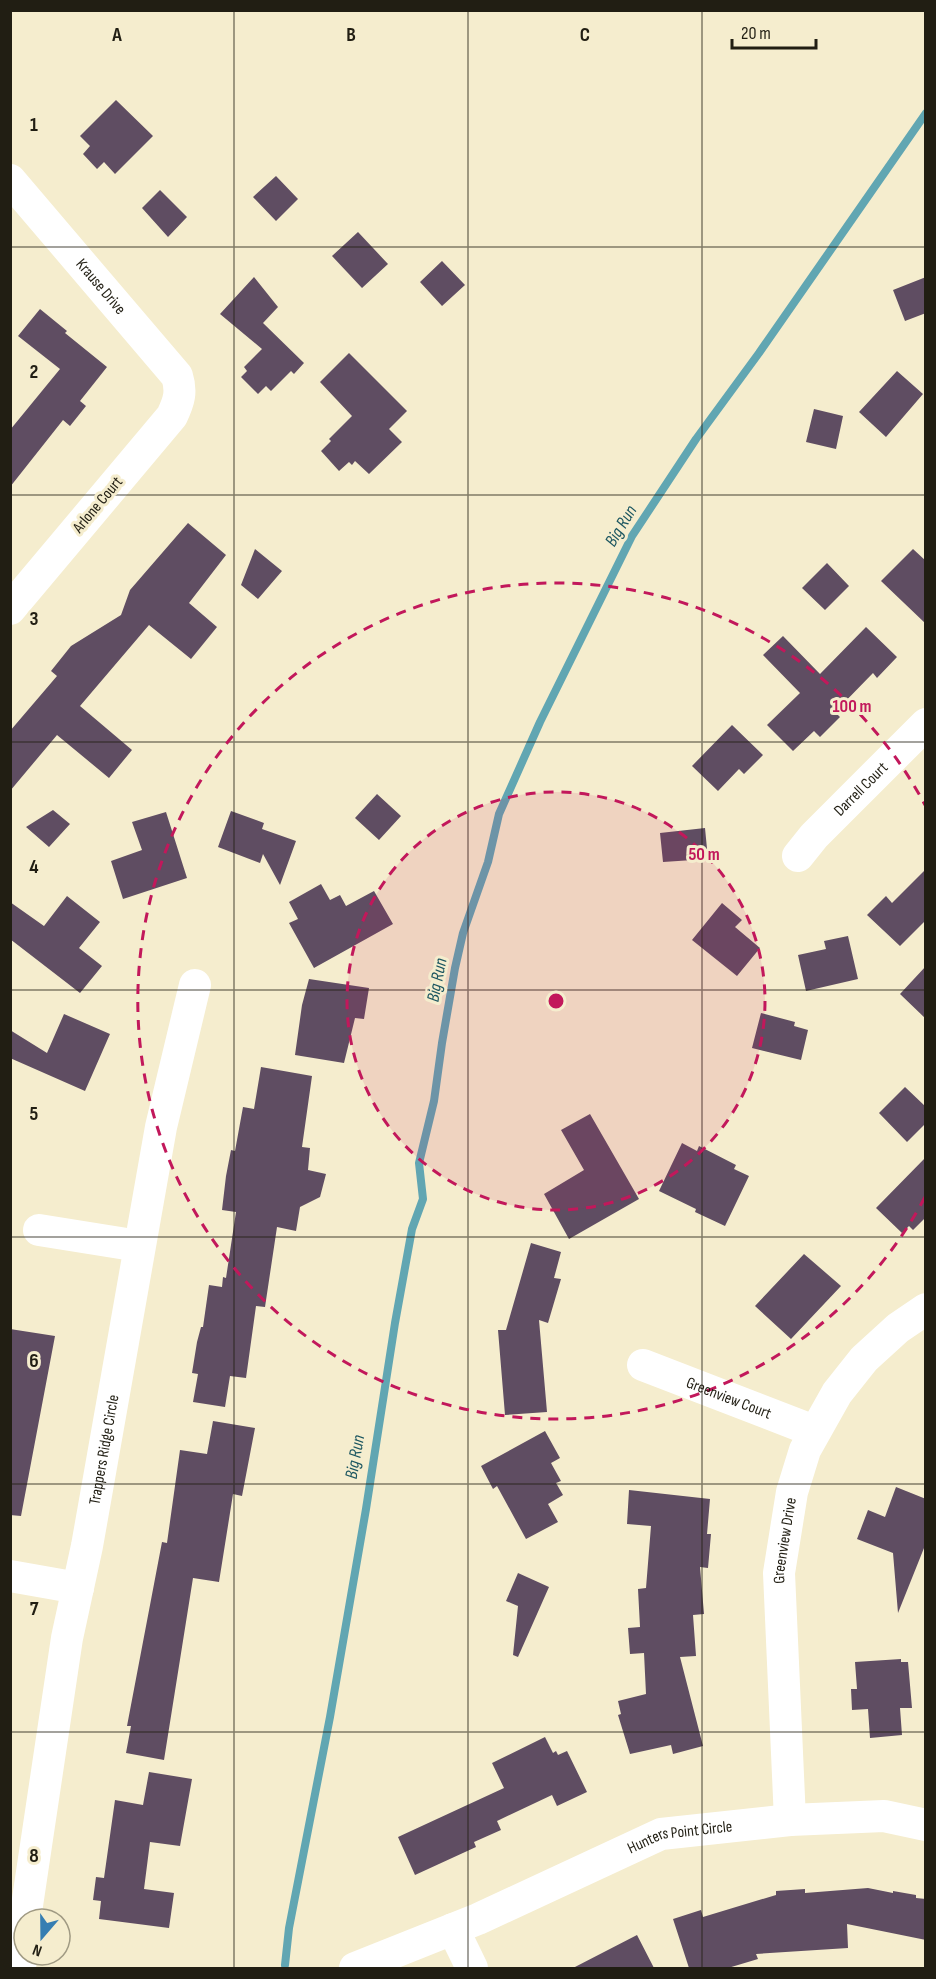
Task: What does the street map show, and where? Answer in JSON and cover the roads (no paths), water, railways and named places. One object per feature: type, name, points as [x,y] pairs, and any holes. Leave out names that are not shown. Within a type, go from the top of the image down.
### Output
[{"type":"street","name":"Krause Drive","points":[[10,180],[177,376],[181,388],[180,397]]},
{"type":"street","name":"Arlone Court","points":[[10,609],[172,416],[180,397]]},
{"type":"street","name":"Darrell Court","points":[[798,856],[814,836],[926,724]]},
{"type":"street","name":"Trappers Ridge Circle","points":[[27,1907],[67,1638],[87,1546],[138,1246],[161,1127],[195,985]]},
{"type":"street","points":[[39,1230],[138,1246]]},
{"type":"street","name":"Greenview Drive","points":[[790,1820],[779,1573],[792,1492],[805,1450],[837,1393],[864,1359],[898,1328],[926,1310]]},
{"type":"street","name":"Greenview Court","points":[[643,1365],[814,1431]]},
{"type":"street","points":[[10,1576],[78,1588]]},
{"type":"street","name":"Hunters Point Circle","points":[[355,1968],[453,1929],[661,1834],[790,1820],[884,1816],[926,1825]]},
{"type":"street","points":[[453,1929],[472,1968]]},
{"type":"waterway","name":"Big Run","points":[[285,1965],[289,1928],[330,1717],[366,1509],[395,1323],[412,1229],[423,1199],[419,1163],[434,1101],[455,968],[463,933],[488,862],[499,814],[540,722],[632,536],[696,439],[759,353],[926,113]]}]
